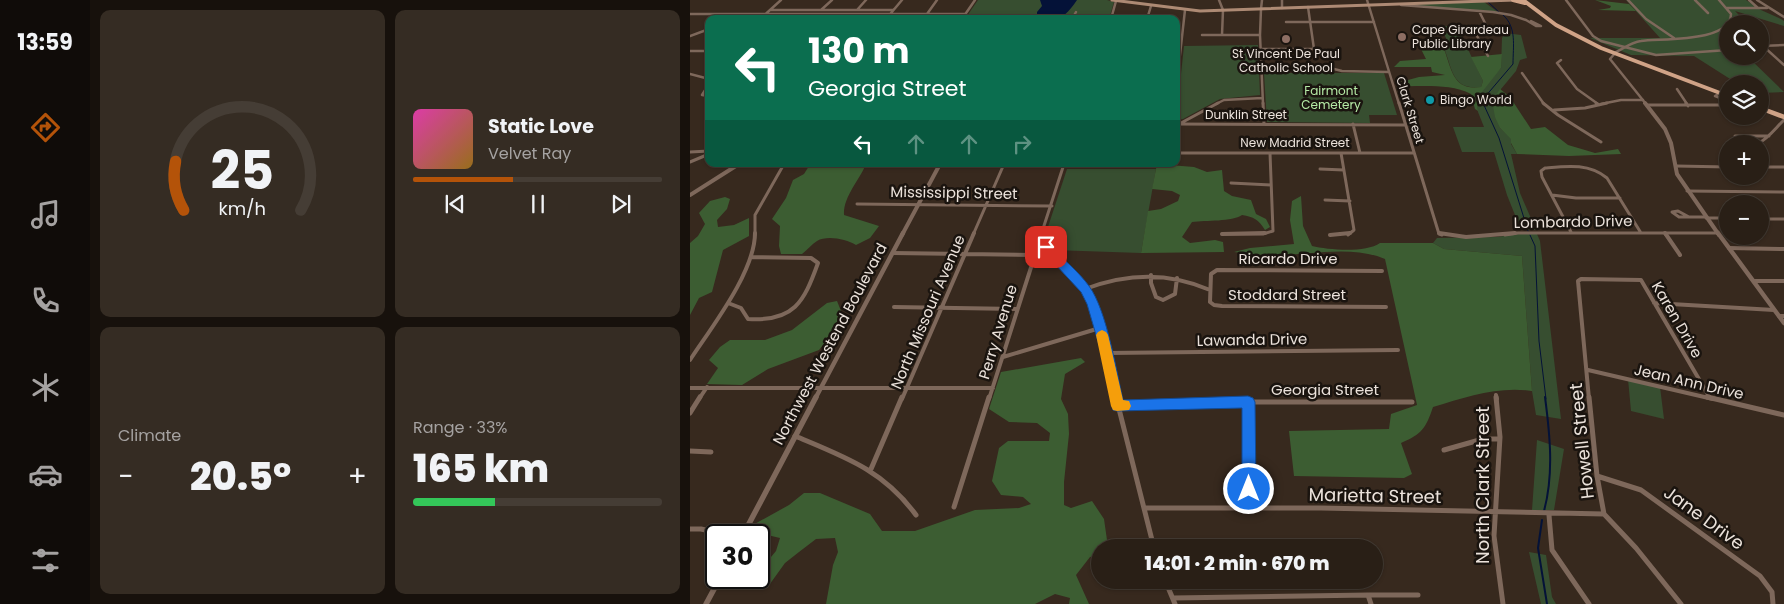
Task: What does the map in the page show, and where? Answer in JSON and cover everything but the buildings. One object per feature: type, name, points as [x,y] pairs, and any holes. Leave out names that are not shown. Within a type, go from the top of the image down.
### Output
[{"type":"main road","points":[[1112,0],[1185,10],[1308,7],[1368,2],[1514,0],[1527,2],[1556,25],[1601,48],[1719,93]]},
{"type":"main road","points":[[1523,0],[1560,24],[1614,53]]},
{"type":"main road","points":[[1601,48],[1609,58]]},
{"type":"main road","points":[[1769,112],[1784,118]]},
{"type":"street","points":[[766,14],[781,0]]},
{"type":"street","points":[[821,10],[832,0]]},
{"type":"street","points":[[857,10],[866,0]]},
{"type":"street","points":[[890,14],[902,0]]},
{"type":"street","points":[[927,14],[937,0]]},
{"type":"street","points":[[690,14],[965,14],[975,0]]},
{"type":"street","points":[[1219,0],[1223,10],[1222,35]]},
{"type":"street","points":[[1262,0],[1260,35],[1264,124]]},
{"type":"street","points":[[1282,0],[1282,8]]},
{"type":"street","points":[[1566,0],[1596,39],[1624,48],[1666,55],[1719,51]]},
{"type":"street","points":[[1628,0],[1646,19],[1675,38]]},
{"type":"street","points":[[1695,0],[1708,13]]},
{"type":"street","points":[[1719,0],[1731,18],[1717,32],[1702,36],[1638,42],[1614,53],[1609,58],[1648,105],[1668,136],[1677,174],[1687,191],[1705,218],[1775,310],[1782,316],[1784,322]]},
{"type":"street","points":[[1749,0],[1758,8]]},
{"type":"street","points":[[1757,0],[1784,18]]},
{"type":"street","points":[[1112,15],[1116,1]]},
{"type":"street","name":"Clark Street","points":[[1368,2],[1436,226]]},
{"type":"street","points":[[1389,3],[1507,14],[1531,21]]},
{"type":"street","points":[[1149,15],[1150,6]]},
{"type":"street","points":[[1261,48],[1314,48],[1308,7]]},
{"type":"street","points":[[1726,8],[1767,8]]},
{"type":"street","points":[[770,10],[893,10]]},
{"type":"street","points":[[1180,59],[1185,10]]},
{"type":"street","points":[[1479,11],[1487,27],[1472,27],[1488,56]]},
{"type":"street","points":[[1286,22],[1374,22]]},
{"type":"street","points":[[690,36],[705,30]]},
{"type":"street","points":[[1202,35],[1260,35]]},
{"type":"street","points":[[1769,46],[1784,45]]},
{"type":"street","points":[[690,51],[705,51]]},
{"type":"street","points":[[1769,52],[1784,65]]},
{"type":"street","points":[[1561,60],[1557,63],[1577,89],[1599,105]]},
{"type":"street","points":[[1330,68],[1342,71],[1389,72]]},
{"type":"street","points":[[1522,73],[1526,76],[1533,92],[1551,110],[1601,142]]},
{"type":"street","points":[[690,74],[705,78]]},
{"type":"street","points":[[1677,90],[1688,106]]},
{"type":"street","points":[[1180,123],[1224,100],[1262,98]]},
{"type":"street","points":[[1551,110],[1562,111],[1610,102],[1643,100]]},
{"type":"street","points":[[1648,105],[1688,106],[1719,104]]},
{"type":"street","points":[[1562,111],[1562,116]]},
{"type":"street","points":[[1769,136],[1735,136],[1738,141],[1753,144],[1765,141],[1784,118]]},
{"type":"street","name":"Dunklin Street","points":[[1180,124],[1405,125]]},
{"type":"street","points":[[1353,124],[1360,153]]},
{"type":"street","points":[[690,152],[705,153]]},
{"type":"street","name":"New Madrid Street","points":[[1180,153],[1414,153]]},
{"type":"street","points":[[1222,234],[1264,234],[1273,231],[1270,153]]},
{"type":"street","points":[[1330,236],[1348,235],[1353,232],[1350,201],[1341,153]]},
{"type":"street","points":[[690,162],[705,155]]},
{"type":"street","points":[[1676,166],[1719,167]]},
{"type":"street","points":[[690,195],[734,167]]},
{"type":"street","points":[[690,360],[728,303],[751,257],[755,239],[755,215],[782,167]]},
{"type":"street","name":"Northwest Westend Boulevard","points":[[749,524],[938,167]]},
{"type":"street","name":"North Missouri Avenue","points":[[872,469],[1003,167]]},
{"type":"street","name":"Perry Avenue","points":[[954,507],[1063,167]]},
{"type":"street","points":[[1571,232],[1541,173],[1542,169],[1590,167],[1597,169],[1604,174],[1641,232]]},
{"type":"street","points":[[1769,167],[1784,167]]},
{"type":"street","points":[[1320,169],[1344,170]]},
{"type":"street","points":[[1230,184],[1271,185]]},
{"type":"street","points":[[1687,191],[1784,192]]},
{"type":"street","points":[[1552,195],[1576,198],[1620,198]]},
{"type":"street","points":[[1325,200],[1350,201]]},
{"type":"street","name":"Mississippi Street","points":[[857,204],[1052,206]]},
{"type":"street","points":[[1689,217],[1719,218]]},
{"type":"street","points":[[1769,219],[1784,219]]},
{"type":"street","name":"Lombardo Drive","points":[[1436,226],[1438,233],[1443,236],[1571,232],[1717,233]]},
{"type":"street","points":[[1665,233],[1680,255]]},
{"type":"street","points":[[1042,236],[1046,247],[1085,289],[1093,304],[1107,352],[1117,406],[1146,508],[1152,539]]},
{"type":"street","points":[[1729,248],[1784,249]]},
{"type":"street","points":[[893,253],[1034,255]]},
{"type":"street","points":[[728,303],[737,304],[746,312],[748,319],[765,321],[785,315],[801,300],[812,282],[818,263],[811,258],[751,257]]},
{"type":"street","name":"Ricardo Drive","points":[[1210,290],[1212,274],[1217,270],[1382,271]]},
{"type":"street","points":[[1151,275],[1151,283],[1156,297],[1160,300],[1168,299],[1175,294],[1177,278]]},
{"type":"street","name":"Stoddard Street","points":[[1085,289],[1119,278],[1151,275],[1194,282],[1210,290],[1210,302],[1214,305],[1386,307]]},
{"type":"street","name":"Karen Drive","points":[[1581,279],[1640,280],[1710,398]]},
{"type":"street","name":"Howell Street","points":[[1581,279],[1578,281],[1597,476],[1604,514],[1636,548],[1681,604]]},
{"type":"street","points":[[1754,281],[1784,281]]},
{"type":"street","points":[[1654,303],[1775,310]]},
{"type":"street","points":[[894,307],[1017,309]]},
{"type":"street","points":[[1003,357],[1100,328]]},
{"type":"street","name":"Lawanda Drive","points":[[1107,352],[1398,350]]},
{"type":"street","name":"Jean Ann Drive","points":[[1588,370],[1784,415]]},
{"type":"street","points":[[690,413],[707,387]]},
{"type":"street","points":[[690,388],[993,388]]},
{"type":"street","name":"North Clark Street","points":[[1496,394],[1500,411],[1494,514],[1498,582],[1503,604]]},
{"type":"street","points":[[1248,402],[1250,507]]},
{"type":"street","name":"Georgia Street","points":[[1117,406],[1248,402],[1412,402]]},
{"type":"street","points":[[795,436],[872,469],[905,498],[916,515]]},
{"type":"street","points":[[1444,450],[1483,439],[1498,439]]},
{"type":"street","points":[[690,451],[711,452]]},
{"type":"street","name":"Jane Drive","points":[[1597,476],[1641,490],[1760,576],[1772,591],[1774,596],[1773,604]]},
{"type":"street","name":"Marietta Street","points":[[1146,508],[1250,507],[1494,514],[1604,514]]},
{"type":"street","points":[[1549,515],[1552,550],[1589,604]]},
{"type":"street","points":[[690,529],[705,529]]},
{"type":"street","points":[[706,604],[714,589]]},
{"type":"street","points":[[1169,589],[1174,601],[1210,596],[1418,595]]},
{"type":"street","points":[[1368,595],[1371,604]]},
{"type":"green space","points":[[978,0],[1107,0],[1114,2],[1110,15],[968,15]]},
{"type":"green space","points":[[1595,0],[1629,4],[1636,11],[1598,10],[1610,8],[1611,6]]},
{"type":"green space","points":[[1626,0],[1746,0],[1784,21],[1784,26],[1769,21],[1769,15],[1748,15],[1735,11],[1739,15],[1719,15],[1719,65],[1756,65],[1767,75],[1724,75],[1694,56],[1631,55],[1590,38],[1660,38]]},
{"type":"green space","points":[[1484,2],[1498,12],[1402,5]]},
{"type":"green space","points":[[1440,26],[1457,26],[1483,81],[1481,87],[1463,85],[1457,80],[1441,42],[1446,42],[1446,38]]},
{"type":"green space","points":[[1505,33],[1521,35],[1527,58],[1520,60],[1516,71],[1496,95],[1500,128],[1512,139],[1511,144],[1517,154],[1511,154],[1520,193],[1536,230],[1521,230],[1507,195],[1494,152],[1462,152],[1453,127],[1484,127],[1478,112],[1476,93],[1501,68],[1502,38]]},
{"type":"green space","points":[[1258,45],[1260,95],[1220,99],[1180,119],[1180,83],[1184,46]]},
{"type":"green space","points":[[1421,49],[1444,49],[1455,77],[1465,86],[1472,87],[1481,87],[1483,81],[1471,57],[1502,54],[1501,68],[1482,92],[1476,93],[1478,111],[1475,109],[1471,94],[1454,88],[1398,86],[1397,83],[1419,77],[1445,75],[1432,72],[1431,67],[1394,67],[1400,61],[1426,59]]},
{"type":"green space","name":"Fairmont Cemetery","points":[[1264,73],[1384,73],[1397,115],[1369,115],[1370,123],[1267,122]]},
{"type":"green space","points":[[1769,77],[1784,92],[1769,93]]},
{"type":"green space","points":[[1500,89],[1510,97],[1531,129],[1545,127],[1568,145],[1595,153],[1618,149],[1621,154],[1569,156],[1517,154],[1511,139],[1500,128],[1495,117],[1492,100]]},
{"type":"green space","points":[[808,167],[864,167],[846,202],[844,215],[879,226],[870,238],[856,245],[847,241],[826,238],[817,241],[802,254],[781,254],[779,246],[780,226],[772,219],[786,198],[793,180],[804,174]]},
{"type":"green space","points":[[1156,167],[1194,167],[1207,172],[1222,170],[1224,191],[1232,196],[1251,200],[1256,214],[1266,219],[1270,227],[1265,230],[1255,219],[1242,215],[1225,220],[1192,222],[1182,237],[1190,243],[1215,240],[1223,242],[1224,252],[1141,253],[1148,211],[1161,209],[1178,201],[1180,195],[1172,191],[1152,189]]},
{"type":"green space","points":[[1067,169],[1156,169],[1141,253],[1053,250],[1048,243],[1046,233]]},
{"type":"green space","points":[[1301,196],[1303,226],[1312,246],[1347,250],[1366,248],[1380,243],[1433,243],[1444,249],[1522,256],[1532,391],[1494,391],[1433,407],[1428,420],[1419,433],[1401,443],[1412,474],[1404,478],[1294,476],[1289,431],[1389,429],[1391,414],[1417,405],[1385,259],[1357,252],[1343,251],[1283,255],[1234,252],[1250,248],[1294,244],[1290,220],[1292,201]]},
{"type":"green space","points":[[725,197],[730,199],[727,209],[717,220],[718,227],[734,225],[749,218],[749,236],[723,250],[712,292],[699,298],[690,315],[690,243],[698,236],[705,224],[699,213],[710,201]]},
{"type":"green space","points":[[1537,234],[1540,241],[1561,419],[1536,415],[1532,391],[1522,256],[1444,249],[1433,243],[1437,238],[1497,237]]},
{"type":"green space","points":[[837,301],[841,311],[833,332],[819,350],[768,369],[742,385],[707,384],[718,368],[709,360],[720,347],[730,340],[765,340],[792,330],[827,303]]},
{"type":"green space","points":[[1081,358],[1085,362],[1065,374],[1061,399],[1068,414],[1069,434],[1064,482],[1064,505],[1071,508],[1092,501],[1104,519],[1107,539],[1091,539],[1091,557],[1076,575],[1089,604],[1069,604],[1070,598],[1055,594],[1035,604],[826,604],[833,565],[838,552],[835,538],[816,539],[785,563],[770,584],[770,558],[776,551],[780,538],[770,536],[770,524],[755,524],[789,505],[804,493],[820,493],[870,514],[882,531],[915,531],[975,510],[1019,508],[1031,504],[1023,497],[1001,495],[992,481],[999,448],[1008,441],[1049,441],[1050,433],[1037,423],[1009,422],[989,409],[1001,372]]},
{"type":"green space","points":[[1628,379],[1660,387],[1664,419],[1631,411]]},
{"type":"green space","points":[[1537,440],[1564,449],[1554,510],[1532,510]]},
{"type":"green space","points":[[1529,552],[1546,555],[1552,597],[1556,604],[1541,604]]},
{"type":"water","points":[[1040,0],[1077,0],[1065,15],[1037,15],[1042,6]]},
{"type":"waterway","points":[[1488,2],[1500,13]]},
{"type":"waterway","points":[[1503,15],[1512,31],[1514,44],[1513,64],[1484,98],[1483,103],[1499,138],[1528,231]]},
{"type":"waterway","points":[[1530,235],[1535,246],[1539,341],[1546,399]]},
{"type":"waterway","points":[[1544,511],[1550,469],[1550,440],[1545,397]]},
{"type":"waterway","points":[[1542,520],[1538,548],[1547,604]]},
{"type":"slow traffic","points":[[1102,335],[1117,406],[1125,406]]},
{"type":"place","name":"Cape Girardeau Public Library","points":[[1402,37]]},
{"type":"place","name":"St Vincent De Paul Catholic School","points":[[1286,39]]},
{"type":"place","name":"Bingo World","points":[[1430,100]]},
{"type":"route","points":[[1046,247],[1085,289],[1093,304],[1107,352],[1117,406],[1248,402],[1249,489]]}]
